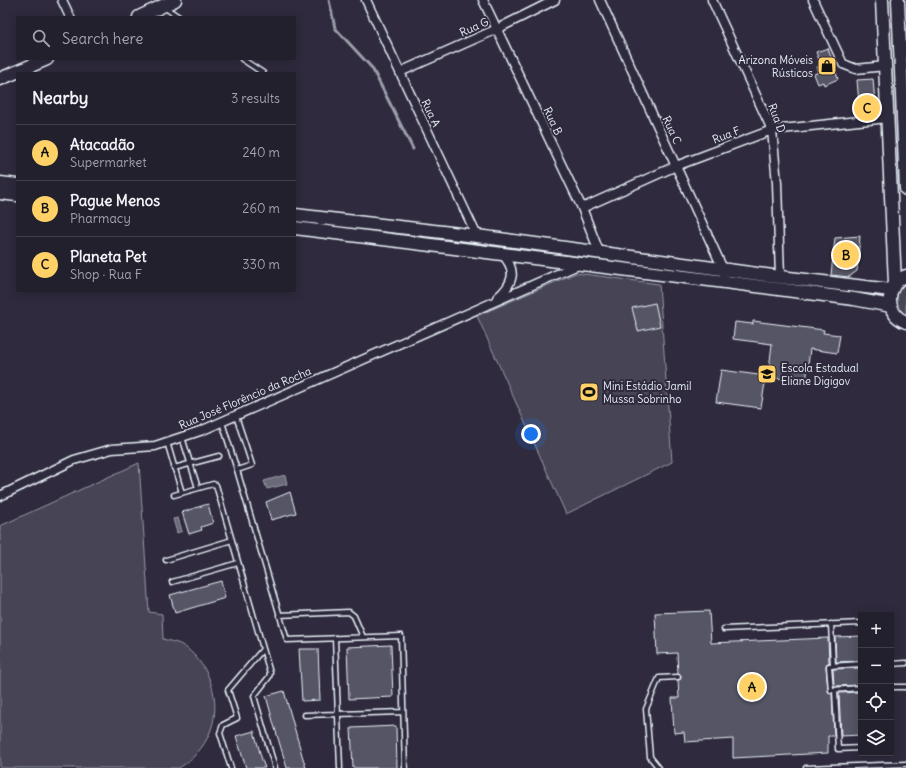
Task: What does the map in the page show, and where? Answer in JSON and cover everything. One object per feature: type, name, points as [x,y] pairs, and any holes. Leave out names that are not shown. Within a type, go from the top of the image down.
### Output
[{"type":"main road","points":[[141,16],[175,0]]},
{"type":"main road","points":[[882,0],[888,118],[893,286],[891,306]]},
{"type":"main road","points":[[898,0],[903,60],[906,189]]},
{"type":"main road","points":[[16,72],[45,60]]},
{"type":"main road","points":[[0,79],[16,72]]},
{"type":"main road","points":[[0,183],[16,185]]},
{"type":"main road","points":[[0,193],[16,195]]},
{"type":"main road","points":[[296,216],[477,236],[780,278],[893,286],[906,276]]},
{"type":"main road","points":[[296,228],[581,263],[891,306],[902,319],[906,331]]},
{"type":"street","points":[[62,0],[70,16]]},
{"type":"street","name":"Rua A","points":[[366,0],[477,236]]},
{"type":"street","name":"Rua B","points":[[483,0],[582,208],[600,254]]},
{"type":"street","name":"Rua G","points":[[400,72],[497,29],[555,0]]},
{"type":"street","name":"Rua C","points":[[600,0],[723,269]]},
{"type":"street","name":"Rua D","points":[[712,0],[772,130],[777,177],[780,278]]},
{"type":"street","points":[[813,0],[837,56],[843,64],[856,70],[885,66]]},
{"type":"street","name":"Rua F","points":[[582,208],[676,166],[772,130],[888,118]]},
{"type":"street","name":"Rua José Florêncio da Rocha","points":[[494,302],[505,291],[512,275],[511,266],[501,253]]},
{"type":"street","name":"Rua José Florêncio da Rocha","points":[[0,496],[74,460],[112,449],[134,446],[155,446],[222,422],[581,263]]},
{"type":"lane","points":[[162,6],[177,16]]},
{"type":"lane","points":[[244,60],[262,72]]},
{"type":"lane","points":[[236,416],[252,465],[237,470]]},
{"type":"lane","points":[[222,422],[286,640],[401,636],[405,768]]},
{"type":"lane","points":[[182,437],[198,488]]},
{"type":"lane","points":[[167,442],[182,493]]},
{"type":"lane","points":[[174,468],[219,456]]},
{"type":"lane","points":[[174,495],[212,484],[216,485],[270,676],[254,696],[275,768]]},
{"type":"lane","points":[[166,560],[232,540]]},
{"type":"lane","points":[[172,582],[238,563]]},
{"type":"lane","points":[[279,615],[349,612],[354,616],[363,637]]},
{"type":"lane","points":[[724,629],[858,623]]},
{"type":"lane","points":[[831,624],[833,666]]},
{"type":"lane","points":[[335,638],[340,768]]},
{"type":"lane","points":[[231,768],[220,733],[223,725],[237,718],[228,690],[263,649]]},
{"type":"lane","points":[[894,664],[906,663]]},
{"type":"lane","points":[[858,664],[829,666],[831,690],[858,688]]},
{"type":"lane","points":[[659,768],[650,757],[646,709],[659,678],[678,677]]},
{"type":"lane","points":[[894,687],[906,687]]},
{"type":"lane","points":[[835,690],[838,749],[858,748]]},
{"type":"lane","points":[[305,715],[403,712]]},
{"type":"lane","points":[[806,768],[906,764]]},
{"type":"shaded area","name":"Mini Estádio Jamil Mussa Sobrinho","points":[[576,273],[659,284],[672,462],[566,514],[477,316]]},
{"type":"shaded area","points":[[906,278],[906,317],[897,307],[895,298],[898,289]]},
{"type":"shaded area","points":[[139,463],[149,612],[162,614],[163,639],[184,646],[194,654],[204,668],[214,696],[215,710],[213,723],[208,736],[201,748],[191,759],[179,768],[0,768],[0,526]]},
{"type":"water","points":[[285,475],[287,484],[267,489],[264,481]]},
{"type":"water","points":[[178,518],[182,531],[177,533],[173,519]]},
{"type":"building","name":"Arizona Móveis Rústicos","points":[[828,48],[838,79],[824,85],[823,82],[818,84],[814,74],[819,72],[817,67],[821,65],[816,52]]},
{"type":"building","points":[[873,79],[876,114],[860,115],[857,80]]},
{"type":"building","points":[[860,236],[857,271],[849,277],[831,275],[835,238]]},
{"type":"building","points":[[655,303],[660,326],[638,331],[632,308]]},
{"type":"building","points":[[753,321],[824,330],[823,333],[840,335],[837,353],[810,349],[806,382],[768,377],[772,344],[733,339],[735,322],[753,324]]},
{"type":"building","points":[[721,370],[766,376],[761,408],[716,402]]},
{"type":"building","points":[[290,492],[296,513],[271,520],[266,502]]},
{"type":"building","points":[[208,504],[213,523],[201,527],[202,530],[189,534],[182,512]]},
{"type":"building","points":[[221,581],[225,598],[175,613],[170,595]]},
{"type":"building","points":[[709,611],[711,643],[828,638],[829,662],[826,666],[828,691],[832,693],[834,736],[828,736],[828,753],[733,758],[733,739],[685,742],[684,732],[674,733],[672,698],[679,698],[678,680],[681,676],[678,674],[677,653],[657,654],[655,613]]},
{"type":"building","points":[[858,636],[858,661],[836,662],[835,637]]},
{"type":"building","points":[[391,645],[393,697],[349,699],[347,647]]},
{"type":"building","points":[[299,649],[318,649],[320,700],[302,701]]},
{"type":"building","points":[[858,668],[858,685],[834,686],[833,669]]},
{"type":"building","points":[[284,691],[306,768],[287,768],[274,725],[266,696]]},
{"type":"building","points":[[858,692],[858,735],[841,736],[839,693]]},
{"type":"building","points":[[396,726],[397,768],[353,768],[351,728]]},
{"type":"building","points":[[254,731],[265,768],[246,768],[236,736]]},
{"type":"waterway","points":[[329,0],[335,28],[372,68],[413,149]]},
{"type":"place","name":"Arizona Móveis Rústicos","points":[[827,66]]},
{"type":"place","name":"Planeta Pet","points":[[867,108]]},
{"type":"place","name":"Pague Menos","points":[[846,255]]},
{"type":"place","name":"Escola Estadual Eliane Digigov","points":[[767,374]]},
{"type":"place","name":"Mini Estádio Jamil Mussa Sobrinho","points":[[589,392]]},
{"type":"place","name":"Atacadão","points":[[752,687]]}]
